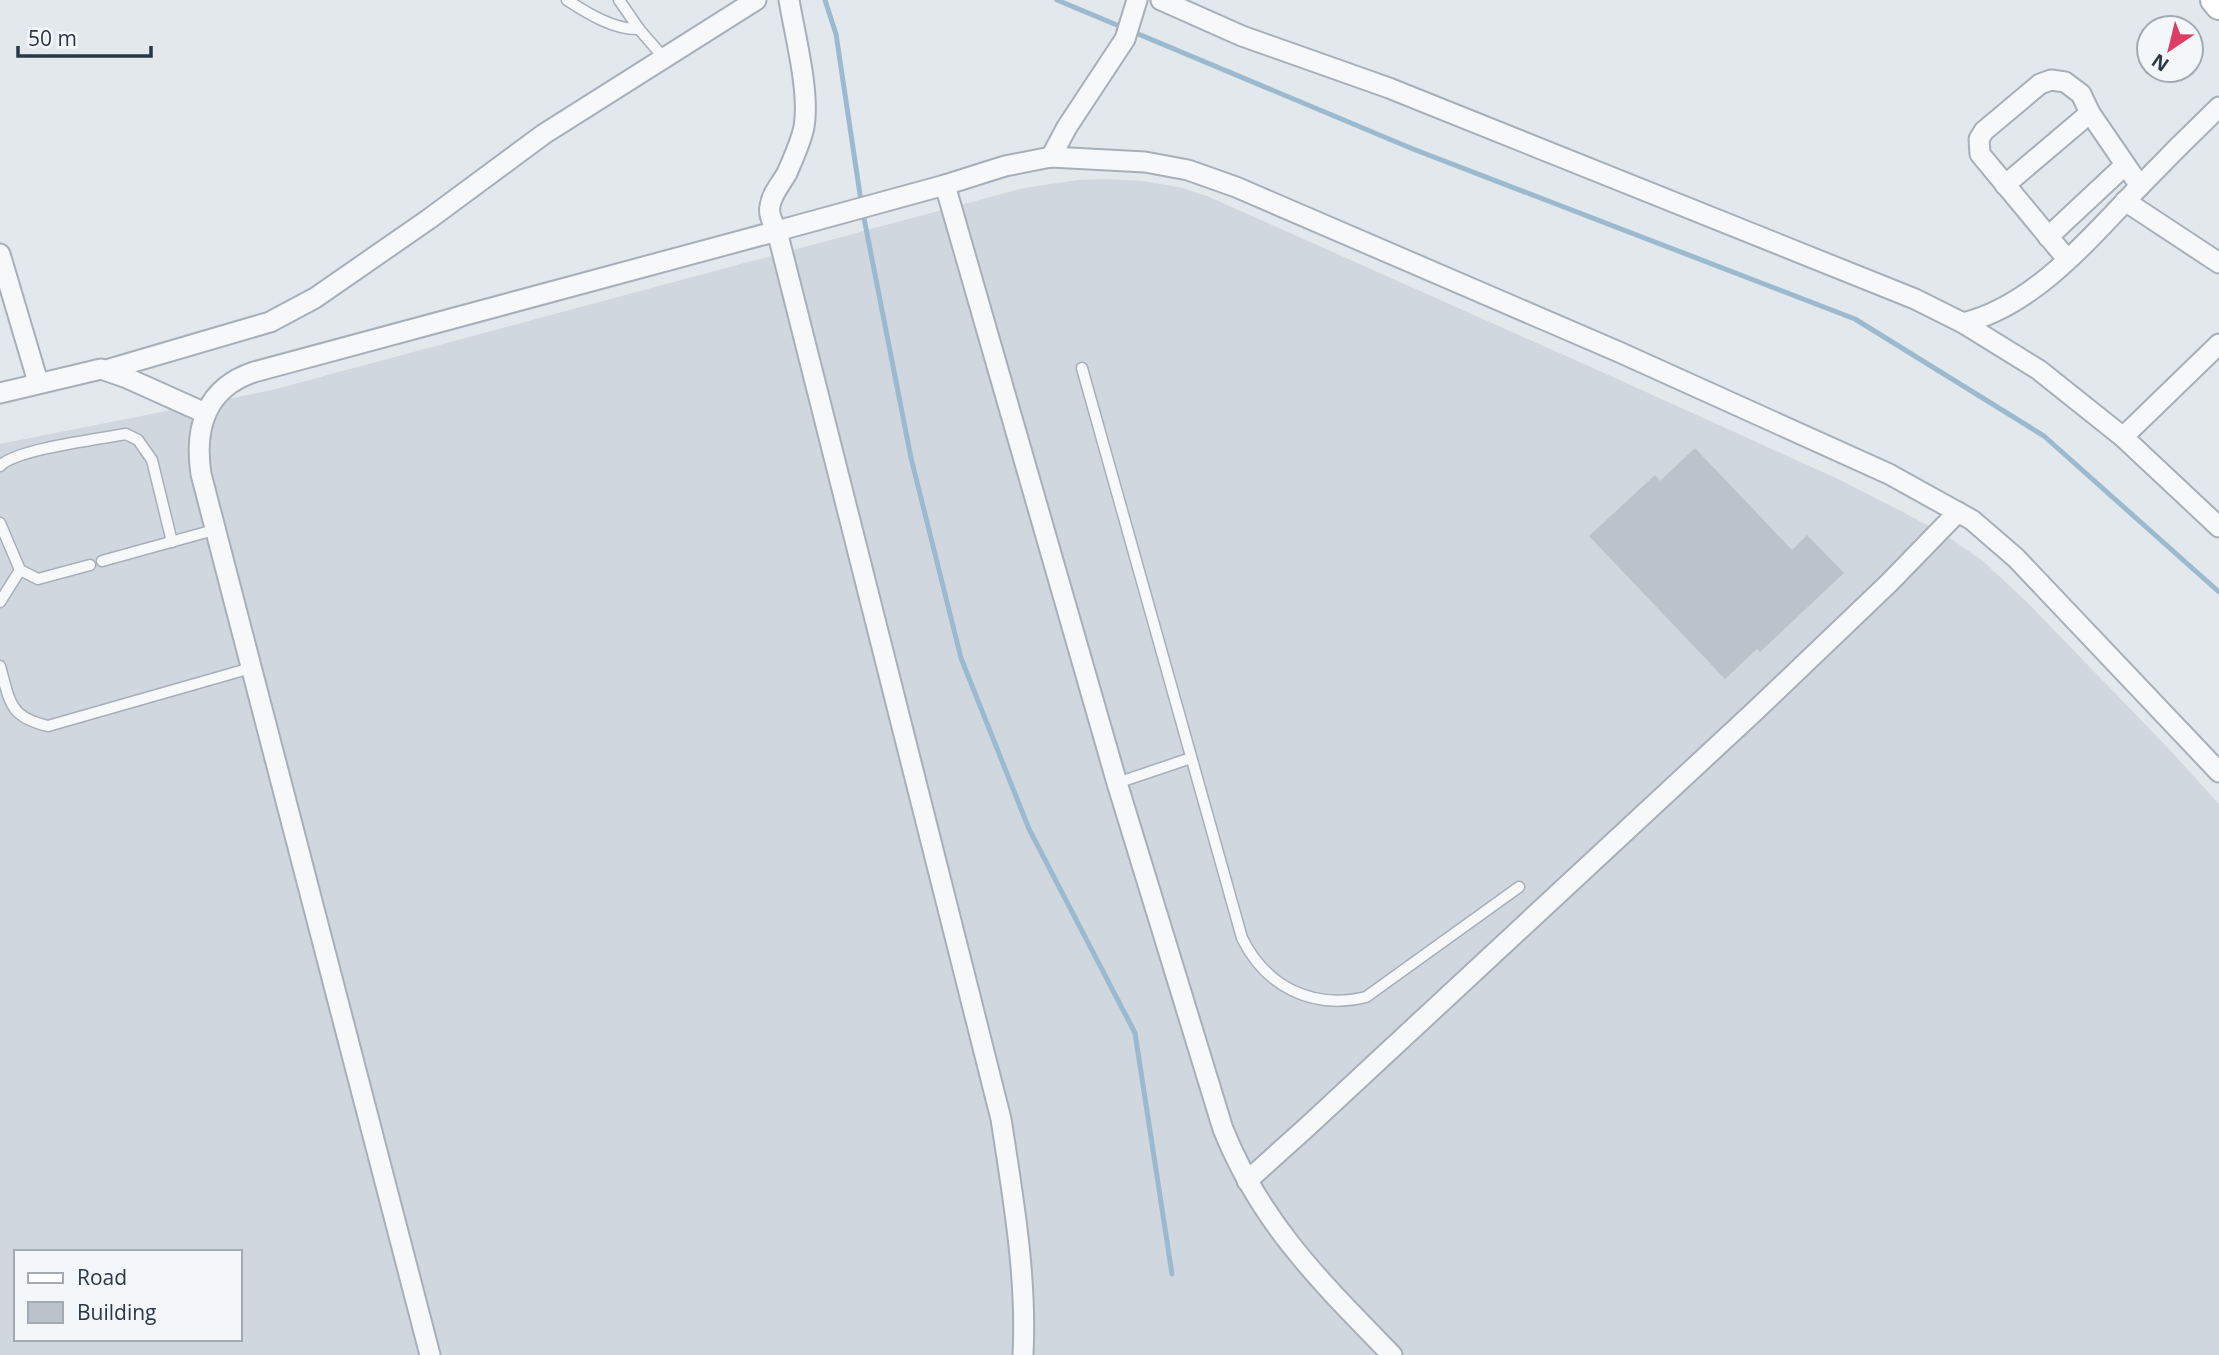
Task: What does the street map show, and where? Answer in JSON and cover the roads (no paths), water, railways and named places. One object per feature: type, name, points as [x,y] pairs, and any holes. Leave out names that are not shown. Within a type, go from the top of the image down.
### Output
[{"type":"street","points":[[0,393],[38,382],[106,370],[270,322],[315,298],[429,219],[544,134],[756,0]]},
{"type":"street","points":[[789,0],[804,91],[805,116],[800,141],[770,205],[770,215],[777,231],[1002,1119],[1016,1219],[1023,1314],[1023,1355]]},
{"type":"street","points":[[1051,158],[1067,127],[1125,39],[1137,0]]},
{"type":"street","points":[[1161,0],[1242,36],[1389,88],[1841,267],[1915,299],[1963,323],[2039,370],[2123,438],[2219,527]]},
{"type":"street","points":[[2214,0],[2219,6]]},
{"type":"street","points":[[2067,259],[1980,154],[1979,139],[1993,123],[2040,84],[2051,80],[2065,82],[2081,94],[2090,113],[2140,186]]},
{"type":"street","points":[[1963,323],[1981,319],[2003,309],[2032,290],[2067,259],[2219,107]]},
{"type":"street","points":[[2005,185],[2090,113]]},
{"type":"street","points":[[430,1355],[199,460],[200,434],[205,413],[211,403],[226,387],[254,372],[945,185],[1005,166],[1051,158],[1169,165],[1213,178],[1631,358],[1889,474],[1958,512],[2016,558],[2219,772]]},
{"type":"street","points":[[2048,237],[2124,166]]},
{"type":"street","points":[[945,185],[1117,783],[1214,1104],[1233,1154],[1273,1224],[1299,1257],[1387,1353]]},
{"type":"street","points":[[2125,201],[2219,264]]},
{"type":"street","points":[[0,254],[38,382]]},
{"type":"street","points":[[2123,438],[2219,344]]},
{"type":"street","points":[[106,370],[205,413]]},
{"type":"street","points":[[1247,1181],[1744,720],[1889,583],[1958,512]]},
{"type":"lane","points":[[567,0],[608,22],[629,30],[639,29]]},
{"type":"lane","points":[[619,0],[664,58]]},
{"type":"lane","points":[[1082,368],[1242,938],[1258,965],[1283,986],[1310,998],[1338,1002],[1366,997],[1519,887]]},
{"type":"lane","points":[[0,466],[6,460],[24,454],[126,434],[138,440],[152,460],[172,542]]},
{"type":"lane","points":[[0,523],[20,570],[37,579],[90,565]]},
{"type":"lane","points":[[102,561],[215,530]]},
{"type":"lane","points":[[0,602],[20,570]]},
{"type":"lane","points":[[0,666],[15,711],[23,719],[48,726],[251,668]]},
{"type":"lane","points":[[1117,783],[1192,758]]},
{"type":"waterway","points":[[825,0],[836,34],[862,208],[911,458],[961,658],[1029,829],[1135,1033],[1172,1274]]},
{"type":"waterway","points":[[1057,0],[1413,149],[1855,319],[2044,436],[2219,592]]}]
